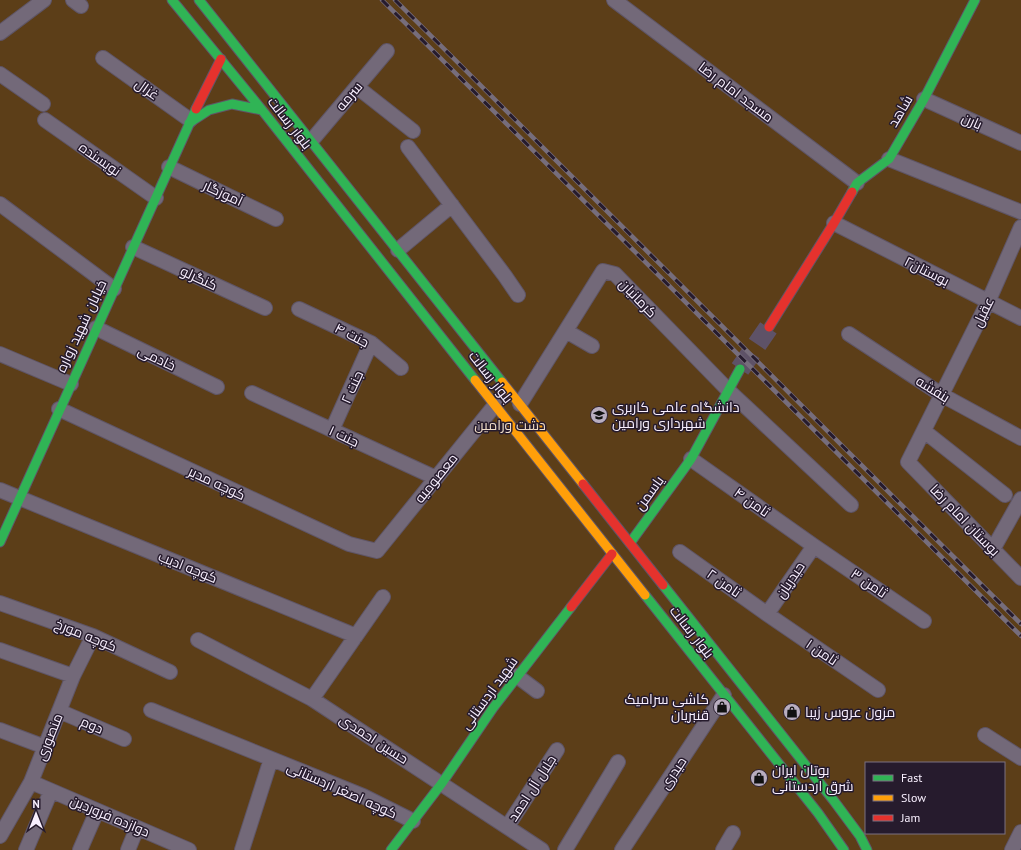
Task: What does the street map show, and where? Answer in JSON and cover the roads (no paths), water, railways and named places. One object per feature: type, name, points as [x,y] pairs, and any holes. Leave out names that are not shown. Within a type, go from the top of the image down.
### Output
[{"type":"main road","name":"بلوار رسالت","points":[[172,0],[262,110],[398,250],[834,801],[860,836],[867,850]]},
{"type":"main road","name":"بلوار رسالت","points":[[199,0],[312,140],[333,184],[495,405],[813,807],[844,850]]},
{"type":"main road","name":"شاهد","points":[[769,327],[834,223],[857,183],[889,159],[924,99],[975,0]]},
{"type":"main road","name":"خیابان شهید زواره","points":[[0,542],[190,122],[221,59]]},
{"type":"main road","points":[[190,122],[209,110],[232,104],[262,110]]},
{"type":"main road","name":"یاسمن","points":[[630,543],[691,459],[740,369]]},
{"type":"main road","name":"شهید اردستانی","points":[[391,850],[442,783],[493,708],[612,554]]},
{"type":"street","points":[[0,33],[44,0]]},
{"type":"street","name":"مسجد امام رضا","points":[[614,0],[857,183]]},
{"type":"street","name":"سرمه","points":[[312,140],[387,52]]},
{"type":"street","name":"غزال","points":[[103,58],[190,122]]},
{"type":"street","points":[[0,74],[43,104]]},
{"type":"street","points":[[357,87],[413,131]]},
{"type":"street","name":"بارن","points":[[924,99],[1021,142]]},
{"type":"street","name":"نویسنده","points":[[45,120],[156,198]]},
{"type":"street","points":[[408,147],[518,295]]},
{"type":"street","points":[[889,159],[1021,212]]},
{"type":"street","name":"آموزگار","points":[[169,168],[276,218]]},
{"type":"street","points":[[0,204],[114,289]]},
{"type":"street","points":[[398,250],[452,205]]},
{"type":"street","name":"بوستان۲","points":[[834,223],[1021,318]]},
{"type":"street","name":"عقیل","points":[[908,462],[988,302],[1021,227]]},
{"type":"street","name":"کنگرلو","points":[[133,247],[265,308]]},
{"type":"street","name":"کرمانیان","points":[[520,404],[603,271],[615,274],[729,391]]},
{"type":"street","name":"جنت ۴","points":[[299,309],[371,343],[401,368]]},
{"type":"street","name":"خادمی","points":[[96,328],[217,387]]},
{"type":"street","points":[[566,331],[592,346]]},
{"type":"street","name":"بنفشه","points":[[849,334],[942,395],[1021,438]]},
{"type":"street","name":"جنت ۲","points":[[332,430],[371,343]]},
{"type":"street","points":[[0,354],[71,384]]},
{"type":"street","points":[[729,391],[851,505]]},
{"type":"street","name":"جنت ۱","points":[[252,393],[436,478]]},
{"type":"street","name":"معصومیه","points":[[377,551],[495,405]]},
{"type":"street","name":"کوچه مدیر","points":[[59,409],[349,544],[377,551]]},
{"type":"street","points":[[924,432],[1005,495]]},
{"type":"street","name":"ثامن ۴","points":[[691,459],[814,546]]},
{"type":"street","name":"بوستان امام رضا","points":[[908,462],[1021,578]]},
{"type":"street","name":"کوچه ادیب","points":[[0,490],[356,636]]},
{"type":"street","points":[[993,549],[1021,499]]},
{"type":"street","name":"حیدریان","points":[[767,614],[814,546]]},
{"type":"street","name":"ثامن ۳","points":[[814,546],[924,621]]},
{"type":"street","name":"ثامن ۲","points":[[680,552],[767,614]]},
{"type":"street","points":[[312,699],[383,596]]},
{"type":"street","name":"کوچه مورخ","points":[[0,603],[93,636],[170,672]]},
{"type":"street","name":"ثامن ۱","points":[[767,614],[878,690]]},
{"type":"street","name":"منصوری","points":[[0,836],[31,782],[73,676],[93,636]]},
{"type":"street","name":"حسین احمدی","points":[[198,640],[312,699],[542,850]]},
{"type":"street","points":[[0,650],[73,676]]},
{"type":"street","points":[[517,676],[537,691]]},
{"type":"street","name":"حیدری","points":[[622,850],[724,695]]},
{"type":"street","name":"کوچه اصغر اردستانی","points":[[150,710],[363,796],[412,821]]},
{"type":"street","name":"دوم","points":[[59,711],[124,739]]},
{"type":"street","points":[[0,730],[45,747]]},
{"type":"street","points":[[985,736],[1021,758]]},
{"type":"street","name":"جلال آل احمد","points":[[507,827],[557,750]]},
{"type":"street","name":"کوچه اصغر اردستانی","points":[[242,850],[271,759]]},
{"type":"street","points":[[565,850],[618,762]]},
{"type":"street","name":"دوازده فروردین","points":[[31,782],[189,850]]},
{"type":"street","points":[[26,850],[51,791]]},
{"type":"street","points":[[80,850],[97,811]]},
{"type":"street","points":[[128,850],[137,828]]},
{"type":"street","points":[[1012,850],[1021,832]]},
{"type":"street","points":[[723,850],[733,833]]},
{"type":"tunnel","points":[[740,369],[769,327]]},
{"type":"railway","points":[[382,0],[1021,636]]},
{"type":"railway","points":[[395,0],[1021,624]]},
{"type":"place","name":"دانشگاه علمی کاربری شهرداری ورامین","points":[[599,415]]},
{"type":"place","name":"کاشی سرامیک قنبریان","points":[[722,707]]},
{"type":"place","name":"مزون عروس زیبا","points":[[792,712]]},
{"type":"place","name":"بوتان ایران شرق اردستانی","points":[[759,778]]},
{"type":"park label","name":"دشت ورامین","points":[[510,425]]}]
